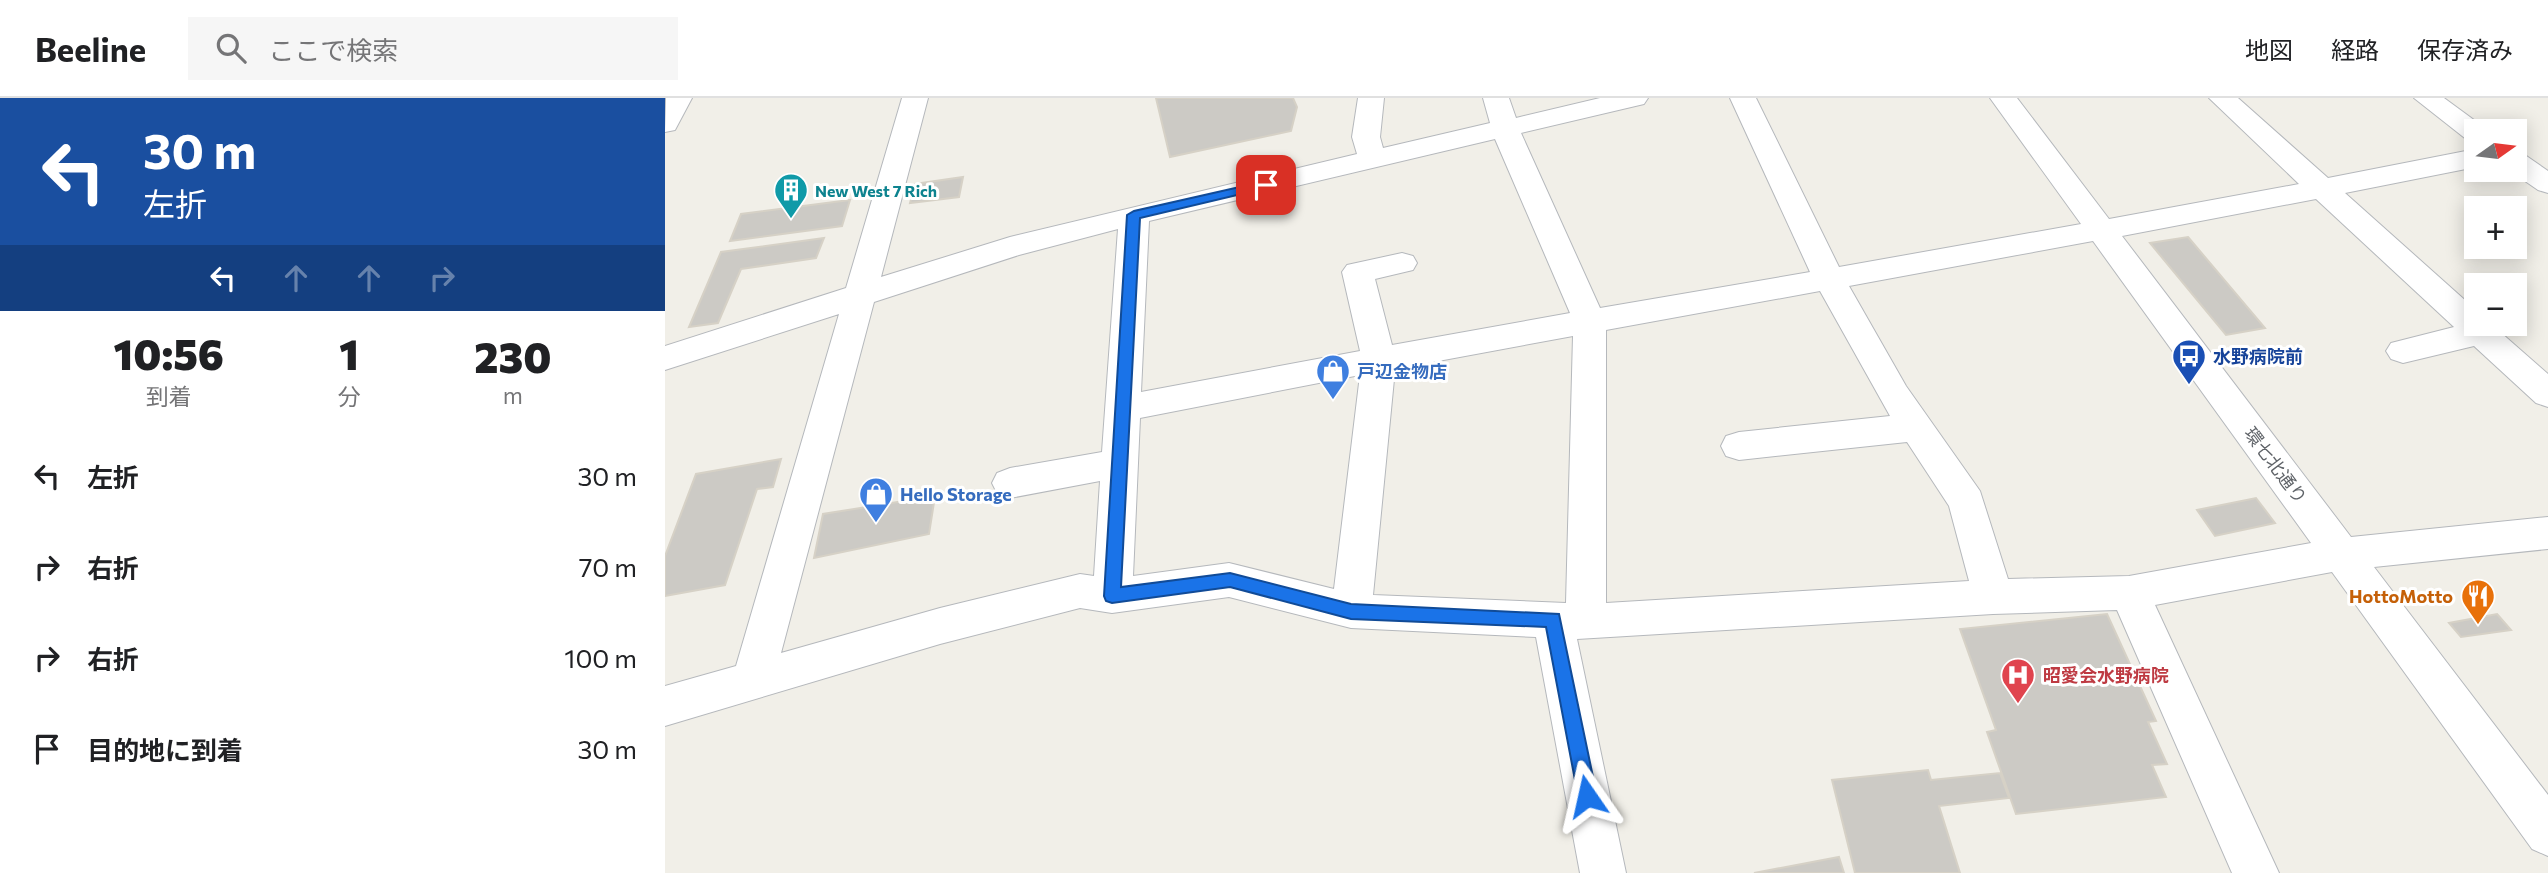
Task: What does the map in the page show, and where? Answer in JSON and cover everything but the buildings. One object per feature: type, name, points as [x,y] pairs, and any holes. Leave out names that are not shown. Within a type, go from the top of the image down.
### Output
[{"type":"street","points":[[665,124],[679,98]]},
{"type":"street","points":[[754,680],[915,98]]},
{"type":"street","points":[[1371,98],[1366,137],[1373,161]]},
{"type":"street","points":[[665,358],[1010,247],[1134,215],[1373,161],[1501,113],[1635,98]]},
{"type":"street","points":[[1743,98],[1831,280],[1894,395],[1967,502],[1993,597]]},
{"type":"street","name":"環七北通り","points":[[2003,98],[2548,833]]},
{"type":"street","points":[[2222,98],[2464,318]]},
{"type":"street","points":[[2427,98],[2464,124]]},
{"type":"street","points":[[1501,113],[1590,322],[1570,621],[1603,873]]},
{"type":"street","points":[[1123,408],[1378,359],[2103,232],[2464,161]]},
{"type":"street","points":[[2527,169],[2548,184]]},
{"type":"street","points":[[1112,596],[1134,215]]},
{"type":"street","points":[[1351,611],[1378,359],[1358,272],[1402,263]]},
{"type":"street","points":[[2403,351],[2468,336]]},
{"type":"street","points":[[2484,336],[2548,394]]},
{"type":"street","points":[[1739,446],[1917,427]]},
{"type":"street","points":[[1010,483],[1120,463]]},
{"type":"street","points":[[665,706],[1034,600],[1080,591],[1112,596],[1230,580],[1351,611],[1570,621],[1993,597],[2129,593],[2342,554],[2548,533]]},
{"type":"street","points":[[2129,593],[2256,873]]},
{"type":"place","name":"New West 7 Rich","points":[[791,220]]},
{"type":"place","name":"水野病院前","points":[[2189,386]]},
{"type":"place","name":"戸辺金物店","points":[[1333,401]]},
{"type":"place","name":"Hello Storage","points":[[876,524]]},
{"type":"place","name":"HottoMotto","points":[[2478,626]]},
{"type":"place","name":"昭愛会水野病院","points":[[2018,705]]},
{"type":"route","points":[[1266,185],[1134,215],[1112,596],[1230,580],[1351,611],[1553,619],[1587,796]]}]
